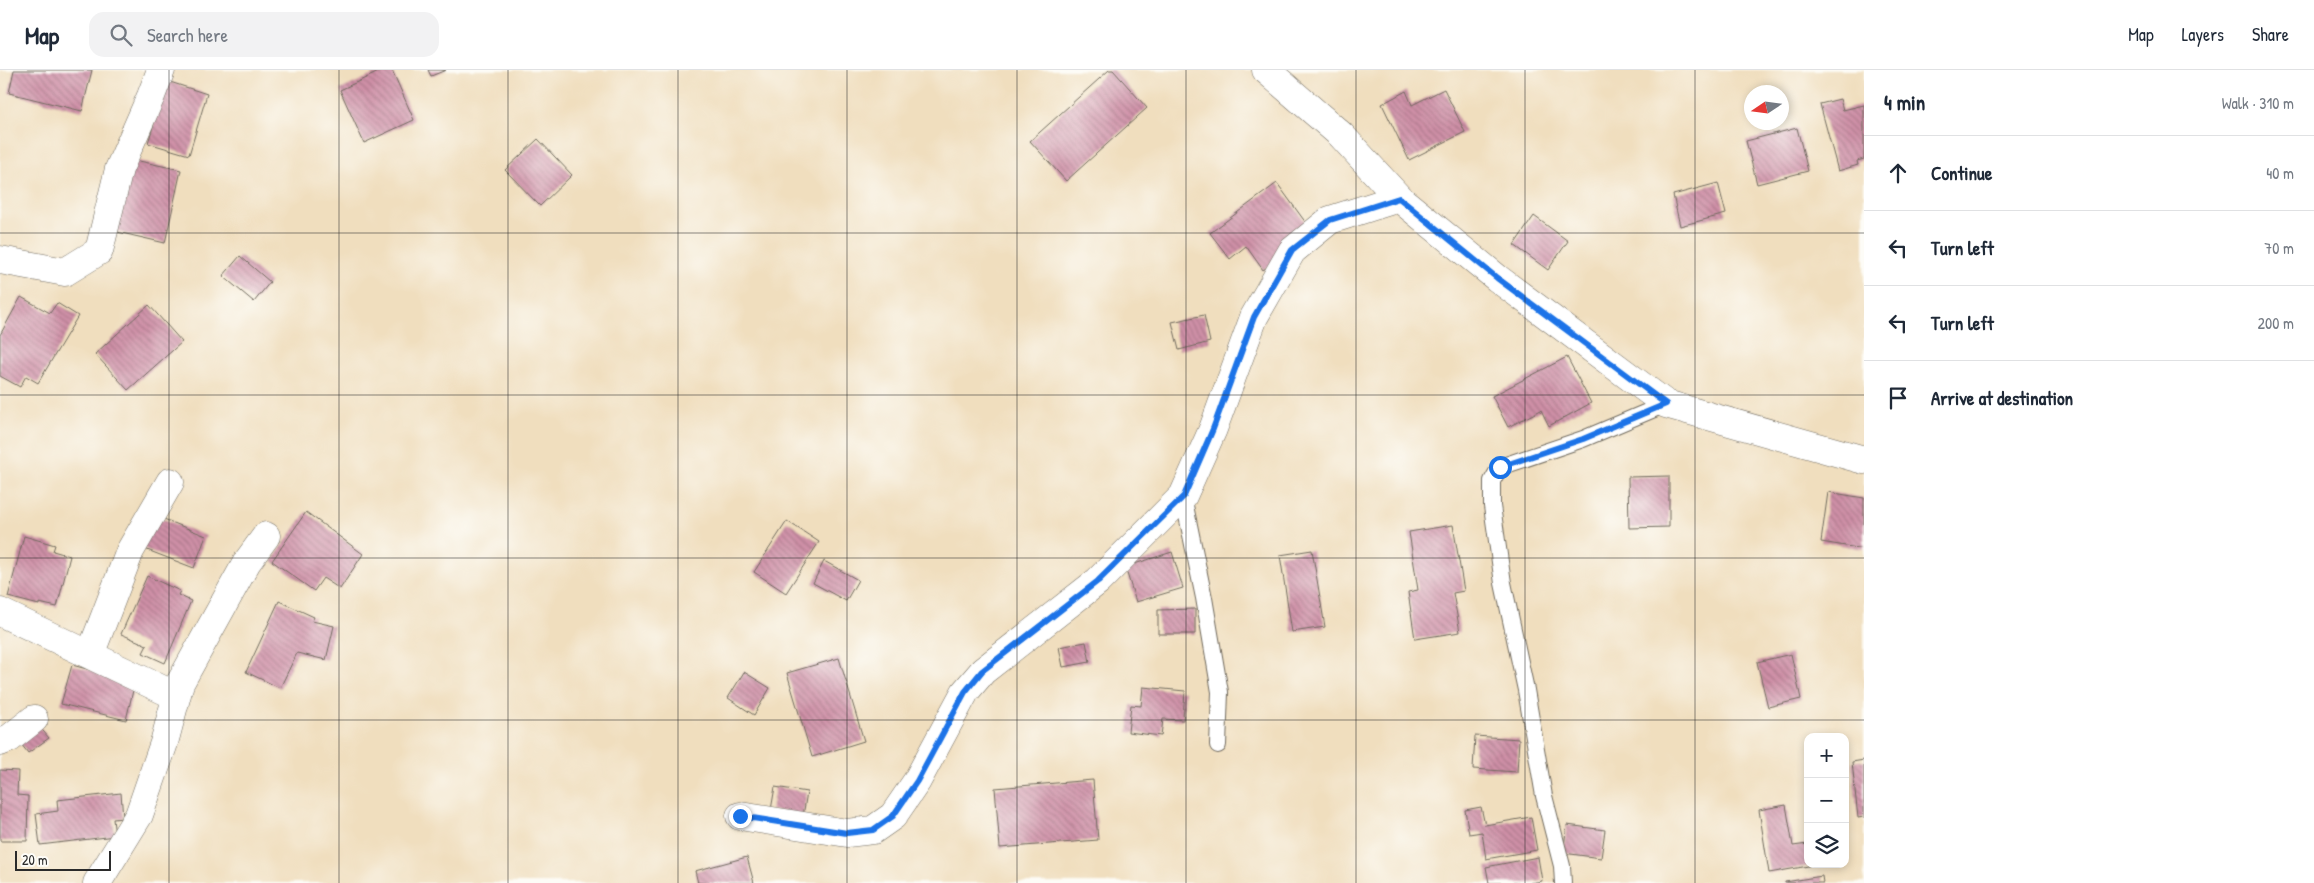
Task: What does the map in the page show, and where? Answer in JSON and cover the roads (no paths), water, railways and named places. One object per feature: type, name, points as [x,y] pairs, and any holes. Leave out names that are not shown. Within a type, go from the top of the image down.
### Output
[{"type":"street","points":[[0,260],[65,272],[99,251],[119,169],[161,70]]},
{"type":"street","points":[[1266,70],[1341,135],[1399,198],[1497,278],[1666,404],[1864,460]]},
{"type":"street","points":[[740,816],[847,833],[873,830],[893,816],[917,781],[965,692],[982,671],[1098,581],[1184,496],[1213,429],[1254,317],[1292,250],[1330,220],[1399,198]]},
{"type":"street","points":[[90,655],[130,551],[170,482]]},
{"type":"street","points":[[97,883],[139,815],[164,743],[180,682],[247,562],[266,536]]},
{"type":"street","points":[[0,612],[176,696]]},
{"type":"street","points":[[0,742],[10,738],[34,719]]},
{"type":"lane","points":[[1563,883],[1562,866],[1544,796],[1526,690],[1503,583],[1492,506],[1492,481],[1500,467],[1583,439],[1666,404]]},
{"type":"lane","points":[[1184,496],[1220,692],[1218,745]]}]
